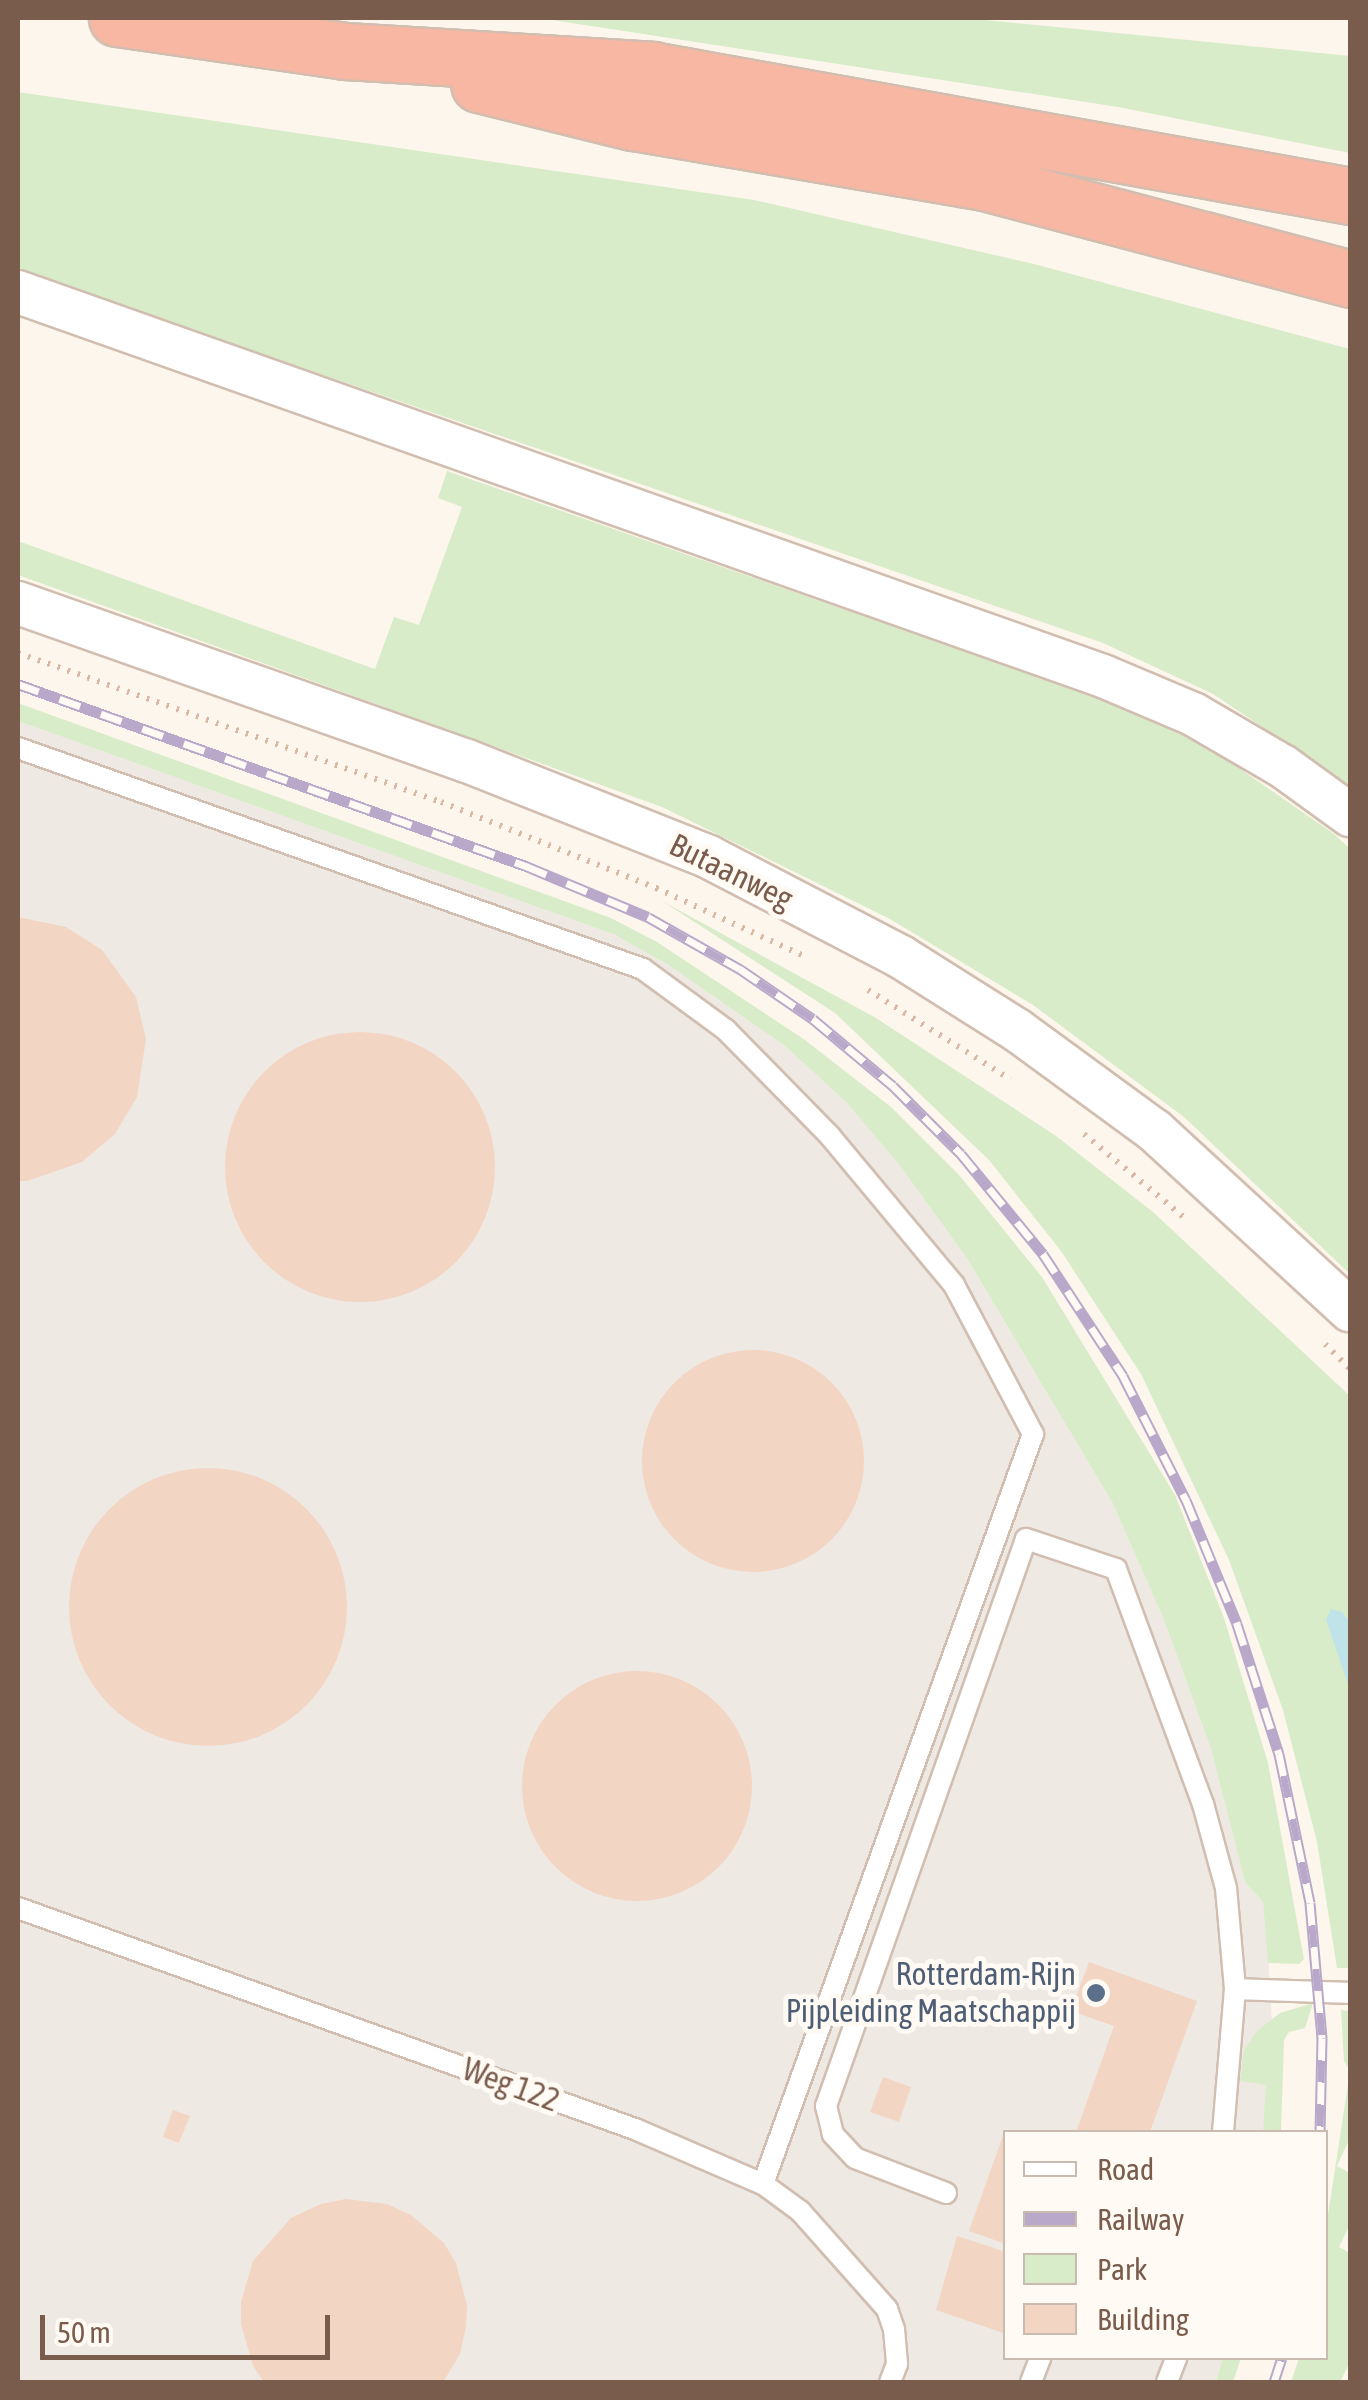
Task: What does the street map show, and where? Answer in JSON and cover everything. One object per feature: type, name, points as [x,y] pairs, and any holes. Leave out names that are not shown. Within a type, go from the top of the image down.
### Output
[{"type":"highway","points":[[117,18],[344,52],[632,122],[984,182],[1350,280]]},
{"type":"highway","points":[[344,52],[652,70],[1350,196]]},
{"type":"street","points":[[18,292],[1103,676],[1193,714],[1284,766],[1350,815]]},
{"type":"street","name":"Butaanweg","points":[[18,603],[467,761],[709,857],[900,957],[1018,1030],[1155,1131],[1350,1310]]},
{"type":"lane","points":[[18,748],[643,969],[726,1030],[830,1136],[954,1284],[1033,1434],[763,2184]]},
{"type":"lane","points":[[946,2193],[855,2158],[833,2134],[826,2106],[1026,1539],[1116,1569],[1203,1804],[1226,1888],[1235,1989],[1223,2130]]},
{"type":"lane","name":"Weg 122","points":[[19,1913],[635,2129],[763,2184],[830,2241],[887,2309],[894,2330],[897,2364],[890,2382]]},
{"type":"lane","points":[[1235,1989],[1350,1993]]},
{"type":"path","name":"Butaanweg","points":[[18,653],[441,802],[656,888],[813,960]]},
{"type":"path","points":[[864,987],[1016,1084]]},
{"type":"path","points":[[1079,1130],[1195,1227]]},
{"type":"shaded area","points":[[18,721],[613,934],[667,964],[785,1046],[846,1102],[901,1167],[968,1260],[1112,1502],[1164,1620],[1211,1749],[1245,1882],[1263,1902],[1272,2025],[1264,2130],[1003,2130],[1003,2360],[1222,2360],[1216,2382],[18,2382]]},
{"type":"green space","points":[[539,18],[965,18],[1350,56],[1350,153],[1118,107]]},
{"type":"green space","points":[[18,92],[754,200],[1034,264],[1350,349],[1350,786],[1213,694],[1103,643],[18,270]]},
{"type":"green space","points":[[447,471],[1067,687],[1166,726],[1236,766],[1334,834],[1350,849],[1350,1274],[1184,1117],[1033,1005],[890,919],[662,807],[18,575],[18,541],[375,669],[394,617],[419,625],[462,507],[438,498]]},
{"type":"green space","points":[[18,703],[611,918],[657,942],[805,1040],[891,1107],[960,1176],[1042,1277],[1175,1495],[1224,1618],[1268,1763],[1304,1959],[1299,1964],[1268,1963],[1263,1902],[1245,1882],[1211,1749],[1164,1620],[1112,1502],[968,1260],[901,1167],[846,1102],[785,1046],[667,964],[613,934],[18,721]]},
{"type":"green space","points":[[662,901],[876,1018],[1056,1136],[1153,1212],[1350,1396],[1350,1968],[1337,1968],[1317,1842],[1283,1710],[1229,1560],[1141,1374],[1061,1251],[989,1160],[835,1013]]},
{"type":"green space","points":[[1313,2003],[1305,2028],[1289,2032],[1284,2040],[1281,2130],[1263,2130],[1266,2085],[1240,2081],[1244,2050],[1257,2031],[1280,2013]]},
{"type":"green space","points":[[1341,2010],[1350,2011],[1350,2071],[1344,2061]]},
{"type":"green space","points":[[1350,2071],[1350,2138],[1337,2166],[1350,2173],[1350,2225],[1339,2247],[1350,2253],[1350,2362],[1340,2382],[1291,2382],[1298,2360],[1328,2360],[1328,2215]]},
{"type":"green space","points":[[1222,2360],[1240,2360],[1233,2382],[1216,2382]]},
{"type":"water","points":[[1331,1609],[1342,1612],[1350,1622],[1350,1690],[1326,1620]]},
{"type":"building","points":[[18,917],[66,927],[102,950],[136,997],[146,1039],[137,1097],[115,1134],[82,1162],[27,1181],[18,1181]]},
{"type":"building","points":[[360,1032],[412,1042],[456,1071],[485,1115],[495,1167],[485,1219],[456,1263],[412,1292],[360,1302],[308,1292],[264,1263],[235,1219],[225,1167],[235,1115],[264,1071],[308,1042]]},
{"type":"building","points":[[753,1350],[796,1358],[832,1382],[856,1418],[864,1461],[856,1504],[832,1540],[796,1564],[753,1572],[710,1564],[674,1540],[650,1504],[642,1461],[650,1418],[674,1382],[710,1358]]},
{"type":"building","points":[[208,1468],[261,1478],[306,1509],[337,1554],[347,1607],[337,1660],[306,1705],[261,1736],[208,1746],[155,1736],[110,1705],[79,1660],[69,1607],[79,1554],[110,1509],[155,1478]]},
{"type":"building","points":[[637,1671],[681,1680],[718,1705],[743,1742],[752,1786],[743,1830],[718,1867],[681,1892],[637,1901],[593,1892],[556,1867],[531,1830],[522,1786],[531,1742],[556,1705],[593,1680]]},
{"type":"building","points":[[1089,1962],[1197,2001],[1151,2130],[1077,2130],[1114,2026],[1071,2011]]},
{"type":"building","points":[[883,2077],[911,2087],[899,2122],[870,2112]]},
{"type":"building","points":[[173,2110],[190,2116],[179,2143],[163,2137]]},
{"type":"building","points":[[1003,2136],[1003,2243],[969,2231]]},
{"type":"building","points":[[346,2199],[387,2204],[411,2215],[444,2243],[456,2263],[467,2305],[466,2327],[460,2354],[443,2382],[264,2382],[253,2366],[241,2324],[241,2302],[253,2261],[291,2218],[321,2204]]},
{"type":"building","points":[[957,2236],[1003,2251],[1003,2333],[936,2310]]},
{"type":"railway","points":[[18,684],[526,866],[648,917],[740,969],[813,1019],[893,1086],[961,1154],[1043,1254],[1123,1376],[1186,1500],[1237,1624],[1279,1754],[1310,1903],[1322,2038],[1320,2130]]},
{"type":"railway","points":[[1274,2382],[1281,2360]]},
{"type":"place","name":"Rotterdam-Rijn Pijpleiding Maatschappij","points":[[1096,1993]]}]
